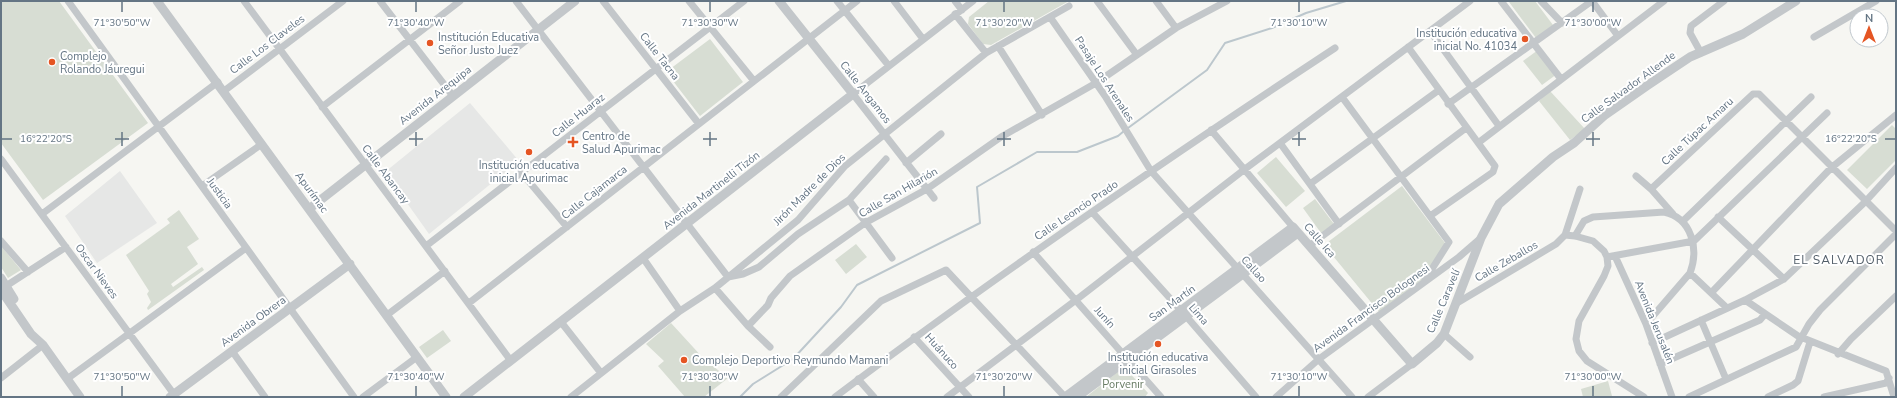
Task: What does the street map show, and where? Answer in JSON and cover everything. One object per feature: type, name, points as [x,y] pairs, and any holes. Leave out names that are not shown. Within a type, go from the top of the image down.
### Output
[{"type":"street","name":"Justicia","points":[[68,1],[354,397]]},
{"type":"street","name":"Apurímac","points":[[157,1],[218,82],[446,397]]},
{"type":"street","name":"Calle Abancay","points":[[244,1],[511,361]]},
{"type":"street","name":"Calle Los Claveles","points":[[224,91],[342,1]]},
{"type":"street","points":[[380,1],[453,96]]},
{"type":"street","points":[[322,107],[460,1]]},
{"type":"street","points":[[516,1],[728,277],[743,274],[759,267],[798,234],[849,200],[886,159]]},
{"type":"street","name":"Avenida Arequipa","points":[[309,208],[575,1]]},
{"type":"street","name":"Calle Tacna","points":[[603,1],[699,124]]},
{"type":"street","points":[[689,1],[754,82]]},
{"type":"street","name":"Calle Huaraz","points":[[426,246],[744,1]]},
{"type":"street","name":"Calle Angamos","points":[[779,1],[934,198]]},
{"type":"street","points":[[837,1],[889,66]]},
{"type":"street","name":"Calle Cajamarca","points":[[469,303],[857,1]]},
{"type":"street","points":[[894,1],[923,40]]},
{"type":"street","points":[[955,1],[962,10]]},
{"type":"street","name":"Avenida Martinelli Tizón","points":[[464,397],[973,1]]},
{"type":"street","points":[[1097,1],[1137,55]]},
{"type":"street","points":[[1156,1],[1176,28]]},
{"type":"street","name":"Calle San Hilarión","points":[[748,326],[768,305],[771,298],[790,276],[865,223],[927,189],[1001,137],[1096,84],[1176,28],[1215,4],[1226,1]]},
{"type":"street","points":[[947,397],[1076,300],[1244,169],[1470,1]]},
{"type":"street","points":[[1541,1],[1562,23]]},
{"type":"street","points":[[1448,104],[1592,1],[1618,36]]},
{"type":"street","points":[[1478,143],[1664,1]]},
{"type":"street","points":[[1701,53],[1690,33],[1691,26],[1724,1]]},
{"type":"street","name":"Calle Salvador Allende","points":[[1481,238],[1499,204],[1553,157],[1574,143],[1600,120],[1648,85],[1690,58],[1743,34],[1796,1]]},
{"type":"street","points":[[1814,37],[1876,1]]},
{"type":"street","points":[[1503,2],[1533,44],[1561,79]]},
{"type":"street","name":"Jirón Madre de Dios","points":[[571,397],[680,311],[715,288],[798,220],[845,166],[885,136],[986,53],[1069,6]]},
{"type":"street","points":[[956,14],[986,53]]},
{"type":"street","name":"Pasaje Los Arenales","points":[[1050,17],[1105,96],[1140,155]]},
{"type":"street","points":[[1430,31],[1499,126]]},
{"type":"street","points":[[998,46],[1042,115]]},
{"type":"street","points":[[1408,47],[1448,104],[1495,166],[1493,172],[1430,216]]},
{"type":"street","name":"Calle Leoncio Prado","points":[[835,397],[914,337],[1033,252],[1211,130],[1335,48]]},
{"type":"street","points":[[42,214],[218,82]]},
{"type":"street","points":[[1310,184],[1439,90]]},
{"type":"street","name":"Calle Túpac Amaru","points":[[1651,189],[1753,94],[1759,94],[1786,121]]},
{"type":"street","points":[[1683,221],[1811,96]]},
{"type":"street","points":[[1342,97],[1449,242],[1422,284]]},
{"type":"street","points":[[1607,258],[1694,241],[1827,113]]},
{"type":"street","points":[[1712,292],[1832,168],[1896,115]]},
{"type":"street","points":[[1786,121],[1801,138],[1896,231]]},
{"type":"street","points":[[1309,246],[1466,128]]},
{"type":"street","name":"Calle Ica","points":[[1211,130],[1309,246],[1412,364]]},
{"type":"street","points":[[906,163],[942,134]]},
{"type":"street","points":[[1280,143],[1339,224]]},
{"type":"street","points":[[202,186],[262,144]]},
{"type":"street","name":"Callao","points":[[1140,155],[1151,171],[1320,359],[1352,397]]},
{"type":"street","name":"Oscar Nieves","points":[[1,159],[129,333],[173,396]]},
{"type":"street","points":[[1652,343],[1745,300],[1784,279],[1866,202],[1896,168]]},
{"type":"street","points":[[521,172],[567,227]]},
{"type":"street","points":[[1636,176],[1651,189],[1673,214],[1683,221],[1694,241],[1690,273],[1646,324]]},
{"type":"street","points":[[1580,189],[1565,235],[1575,236],[1599,245],[1607,258],[1608,266],[1579,321],[1576,329],[1577,346],[1587,361],[1644,397]]},
{"type":"street","points":[[849,200],[892,258]]},
{"type":"street","name":"Lima","points":[[1092,212],[1256,397]]},
{"type":"street","points":[[1575,236],[1580,225],[1584,221],[1593,217],[1664,212],[1673,214]]},
{"type":"street","points":[[1718,217],[1784,279]]},
{"type":"street","name":"San Martín","points":[[1065,397],[1090,383],[1296,230]]},
{"type":"street","points":[[1689,397],[1796,347],[1809,324],[1820,310],[1896,234]]},
{"type":"street","name":"Calle Zeballos","points":[[1457,303],[1550,248],[1565,235]]},
{"type":"street","name":"Avenida Francisco Bolognesi","points":[[1276,397],[1320,359],[1459,257],[1481,238]]},
{"type":"street","name":"Calle Caravelí","points":[[1412,364],[1437,343],[1444,334],[1481,238]]},
{"type":"street","points":[[1,241],[28,272]]},
{"type":"street","points":[[66,247],[28,272],[2,285],[31,334],[37,338],[80,397]]},
{"type":"street","points":[[67,379],[246,248]]},
{"type":"street","name":"Junín","points":[[1033,252],[1161,397]]},
{"type":"street","name":"Avenida Jerusalén","points":[[1615,256],[1646,324],[1672,397]]},
{"type":"street","points":[[643,258],[680,311]]},
{"type":"street","name":"Avenida Obrera","points":[[173,396],[350,264]]},
{"type":"street","points":[[781,397],[881,301],[946,270],[1065,397]]},
{"type":"street","points":[[387,315],[444,271]]},
{"type":"street","points":[[1690,273],[1728,308]]},
{"type":"street","points":[[715,288],[748,326],[770,347]]},
{"type":"street","points":[[1838,354],[1851,339],[1896,296]]},
{"type":"street","points":[[1745,300],[1802,338],[1838,354],[1886,372],[1894,397]]},
{"type":"street","points":[[1660,364],[1760,320],[1765,314]]},
{"type":"street","points":[[1701,320],[1726,380]]},
{"type":"street","points":[[561,322],[601,373]]},
{"type":"street","points":[[1444,334],[1470,357]]},
{"type":"street","name":"Huánuco","points":[[914,337],[969,397]]},
{"type":"street","points":[[1768,397],[1798,381],[1810,342]]},
{"type":"street","points":[[1,378],[43,346]]},
{"type":"street","points":[[232,351],[265,397]]},
{"type":"street","points":[[363,397],[417,357]]},
{"type":"street","points":[[1368,397],[1412,364]]},
{"type":"street","points":[[1824,397],[1886,383],[1889,378]]},
{"type":"street","points":[[858,380],[874,397]]},
{"type":"street","name":"San Martín","points":[[1077,397],[1090,383]]},
{"type":"shaded area","points":[[470,103],[519,161],[429,234],[385,172]]},
{"type":"shaded area","points":[[120,171],[157,223],[97,263],[65,216]]},
{"type":"green space","name":"Complejo Rolando Jáuregui","points":[[1,1],[59,1],[148,123],[43,200],[1,143]]},
{"type":"green space","points":[[989,1],[1069,1],[991,45],[983,44],[968,24],[969,17]]},
{"type":"green space","points":[[1535,1],[1553,25],[1536,38],[1509,2]]},
{"type":"green space","points":[[710,39],[743,82],[700,116],[666,72]]},
{"type":"green space","points":[[1538,50],[1557,74],[1542,85],[1523,61]]},
{"type":"green space","points":[[1550,91],[1585,129],[1570,140],[1539,101]]},
{"type":"green space","points":[[1892,125],[1896,129],[1896,160],[1867,189],[1847,170]]},
{"type":"green space","points":[[1276,157],[1305,191],[1286,207],[1257,173]]},
{"type":"green space","points":[[1402,186],[1445,243],[1421,282],[1379,312],[1324,245]]},
{"type":"green space","points":[[1315,199],[1334,224],[1321,233],[1303,208]]},
{"type":"green space","points":[[179,210],[199,239],[187,247],[198,264],[171,284],[173,287],[202,267],[204,270],[148,310],[147,308],[151,302],[147,294],[149,291],[126,255],[170,223],[167,219]]},
{"type":"green space","points":[[856,244],[867,257],[846,274],[835,260]]},
{"type":"green space","points":[[1,246],[21,270],[8,278],[1,267]]},
{"type":"green space","name":"Complejo Deportivo Reymundo Mamani","points":[[671,323],[704,359],[728,378],[704,397],[685,397],[658,366],[664,361],[646,344]]},
{"type":"green space","points":[[443,330],[451,341],[427,358],[419,347]]},
{"type":"green space","name":"Porvenir","points":[[1124,367],[1148,393],[1145,397],[1086,397]]},
{"type":"green space","points":[[1608,381],[1612,396],[1583,397],[1581,389]]},
{"type":"waterway","points":[[1128,128],[1207,70],[1225,43],[1272,28],[1306,13],[1346,1]]},
{"type":"waterway","points":[[740,397],[753,384],[793,359],[841,307],[857,285],[980,223],[977,187],[1037,152],[1077,152],[1118,136],[1124,131]]},
{"type":"place","name":"Institución educativa inicial No. 41034","points":[[1525,39]]},
{"type":"place","name":"Institución Educativa Señor Justo Juez","points":[[430,43]]},
{"type":"place","name":"Complejo Rolando Jáuregui","points":[[52,62]]},
{"type":"place","name":"Centro de Salud Apurimac","points":[[573,142]]},
{"type":"place","name":"Institución educativa inicial Apurimac","points":[[529,152]]},
{"type":"place","name":"Institución educativa inicial Girasoles","points":[[1158,344]]},
{"type":"place","name":"Complejo Deportivo Reymundo Mamani","points":[[684,360]]},
{"type":"district","name":"EL SALVADOR","points":[[1839,260]]}]
